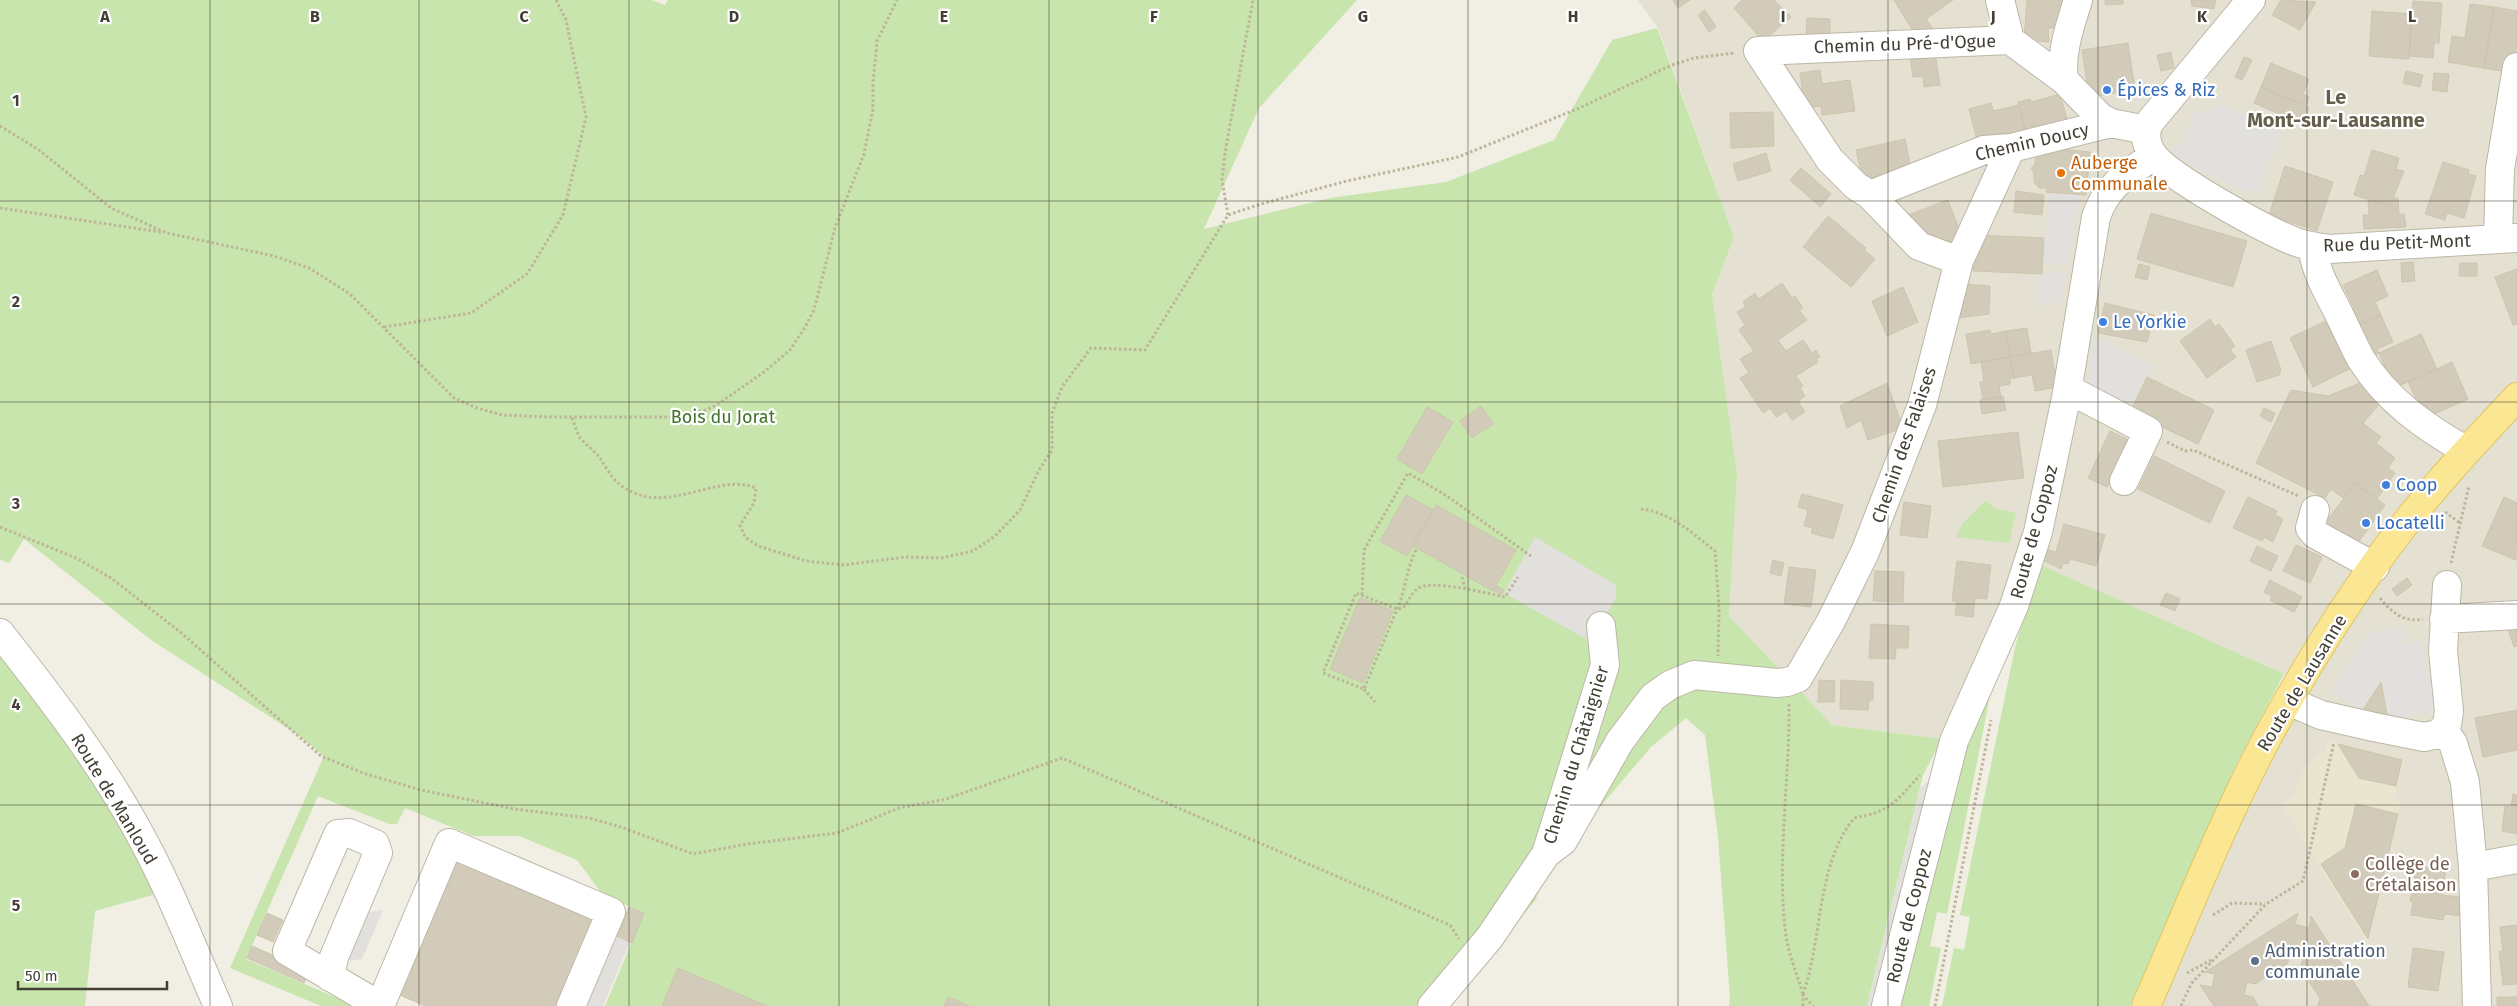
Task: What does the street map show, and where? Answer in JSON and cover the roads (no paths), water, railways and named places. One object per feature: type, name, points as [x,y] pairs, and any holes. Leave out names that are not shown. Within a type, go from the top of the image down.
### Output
[{"type":"main road","name":"Route de Lausanne","points":[[2146,1006],[2239,795],[2288,701],[2334,626],[2375,567],[2442,479],[2517,397]]},
{"type":"street","points":[[2000,0],[2010,40]]},
{"type":"street","points":[[2064,80],[2062,67],[2064,53],[2078,0]]},
{"type":"street","points":[[2153,156],[2147,142],[2146,130],[2152,118],[2251,0]]},
{"type":"street","name":"Chemin du Pré-d'Ogue","points":[[1870,195],[1856,186],[1830,160],[1758,51],[2010,40],[2064,80],[2095,113],[2111,124]]},
{"type":"street","points":[[2508,239],[2500,169],[2517,68]]},
{"type":"street","points":[[2111,124],[2146,130]]},
{"type":"street","name":"Chemin Doucy","points":[[1870,195],[1984,150],[2011,148],[2111,124]]},
{"type":"street","name":"Chemin des Falaises","points":[[1792,680],[1831,621],[1865,552],[1906,451],[1928,383],[1959,261],[2011,148]]},
{"type":"street","name":"Rue du Petit-Mont","points":[[2153,156],[2168,170],[2278,234],[2312,246],[2330,249],[2508,239]]},
{"type":"street","name":"Route de Coppoz","points":[[1886,1006],[1949,756],[1975,691],[2014,606],[2038,532],[2068,389],[2091,240],[2099,208],[2115,182],[2153,156]]},
{"type":"street","points":[[1870,195],[1920,246],[1959,261]]},
{"type":"street","points":[[2312,246],[2314,263],[2324,285],[2361,359],[2377,381],[2399,404],[2438,434],[2467,451]]},
{"type":"street","points":[[2068,389],[2148,431],[2124,481]]},
{"type":"street","points":[[2315,510],[2310,528],[2315,534],[2375,567]]},
{"type":"street","points":[[2288,701],[2321,715],[2410,735],[2432,737],[2443,730],[2449,719],[2449,711],[2439,622],[2447,585]]},
{"type":"street","points":[[2439,622],[2517,615]]},
{"type":"street","name":"Chemin du Châtaignier","points":[[1432,1006],[1490,937],[1546,854],[1606,665],[1601,626]]},
{"type":"street","name":"Route de Manloud","points":[[0,633],[88,751],[137,829],[154,860],[218,1006]]},
{"type":"street","name":"Chemin du Châtaignier","points":[[1546,854],[1563,841],[1620,741],[1653,697],[1682,678],[1694,674],[1792,680]]},
{"type":"street","points":[[2443,730],[2453,743],[2461,765],[2473,868],[2477,1006]]},
{"type":"street","points":[[330,977],[334,957],[378,853],[375,844],[349,833],[338,834],[287,951],[330,977],[380,1006],[449,843],[611,912],[571,1006]]},
{"type":"street","points":[[2473,868],[2517,860]]},
{"type":"place","name":"Épices & Riz","points":[[2107,90]]},
{"type":"place","name":"Auberge Communale","points":[[2061,173]]},
{"type":"place","name":"Le Yorkie","points":[[2103,322]]},
{"type":"place","name":"Coop","points":[[2386,485]]},
{"type":"place","name":"Locatelli","points":[[2366,523]]},
{"type":"place","name":"Collège de Crétalaison","points":[[2355,874]]},
{"type":"place","name":"Administration communale","points":[[2255,961]]},
{"type":"district","name":"Le Mont-sur-Lausanne","points":[[2336,108]]},
{"type":"park label","name":"Bois du Jorat","points":[[723,417]]}]
